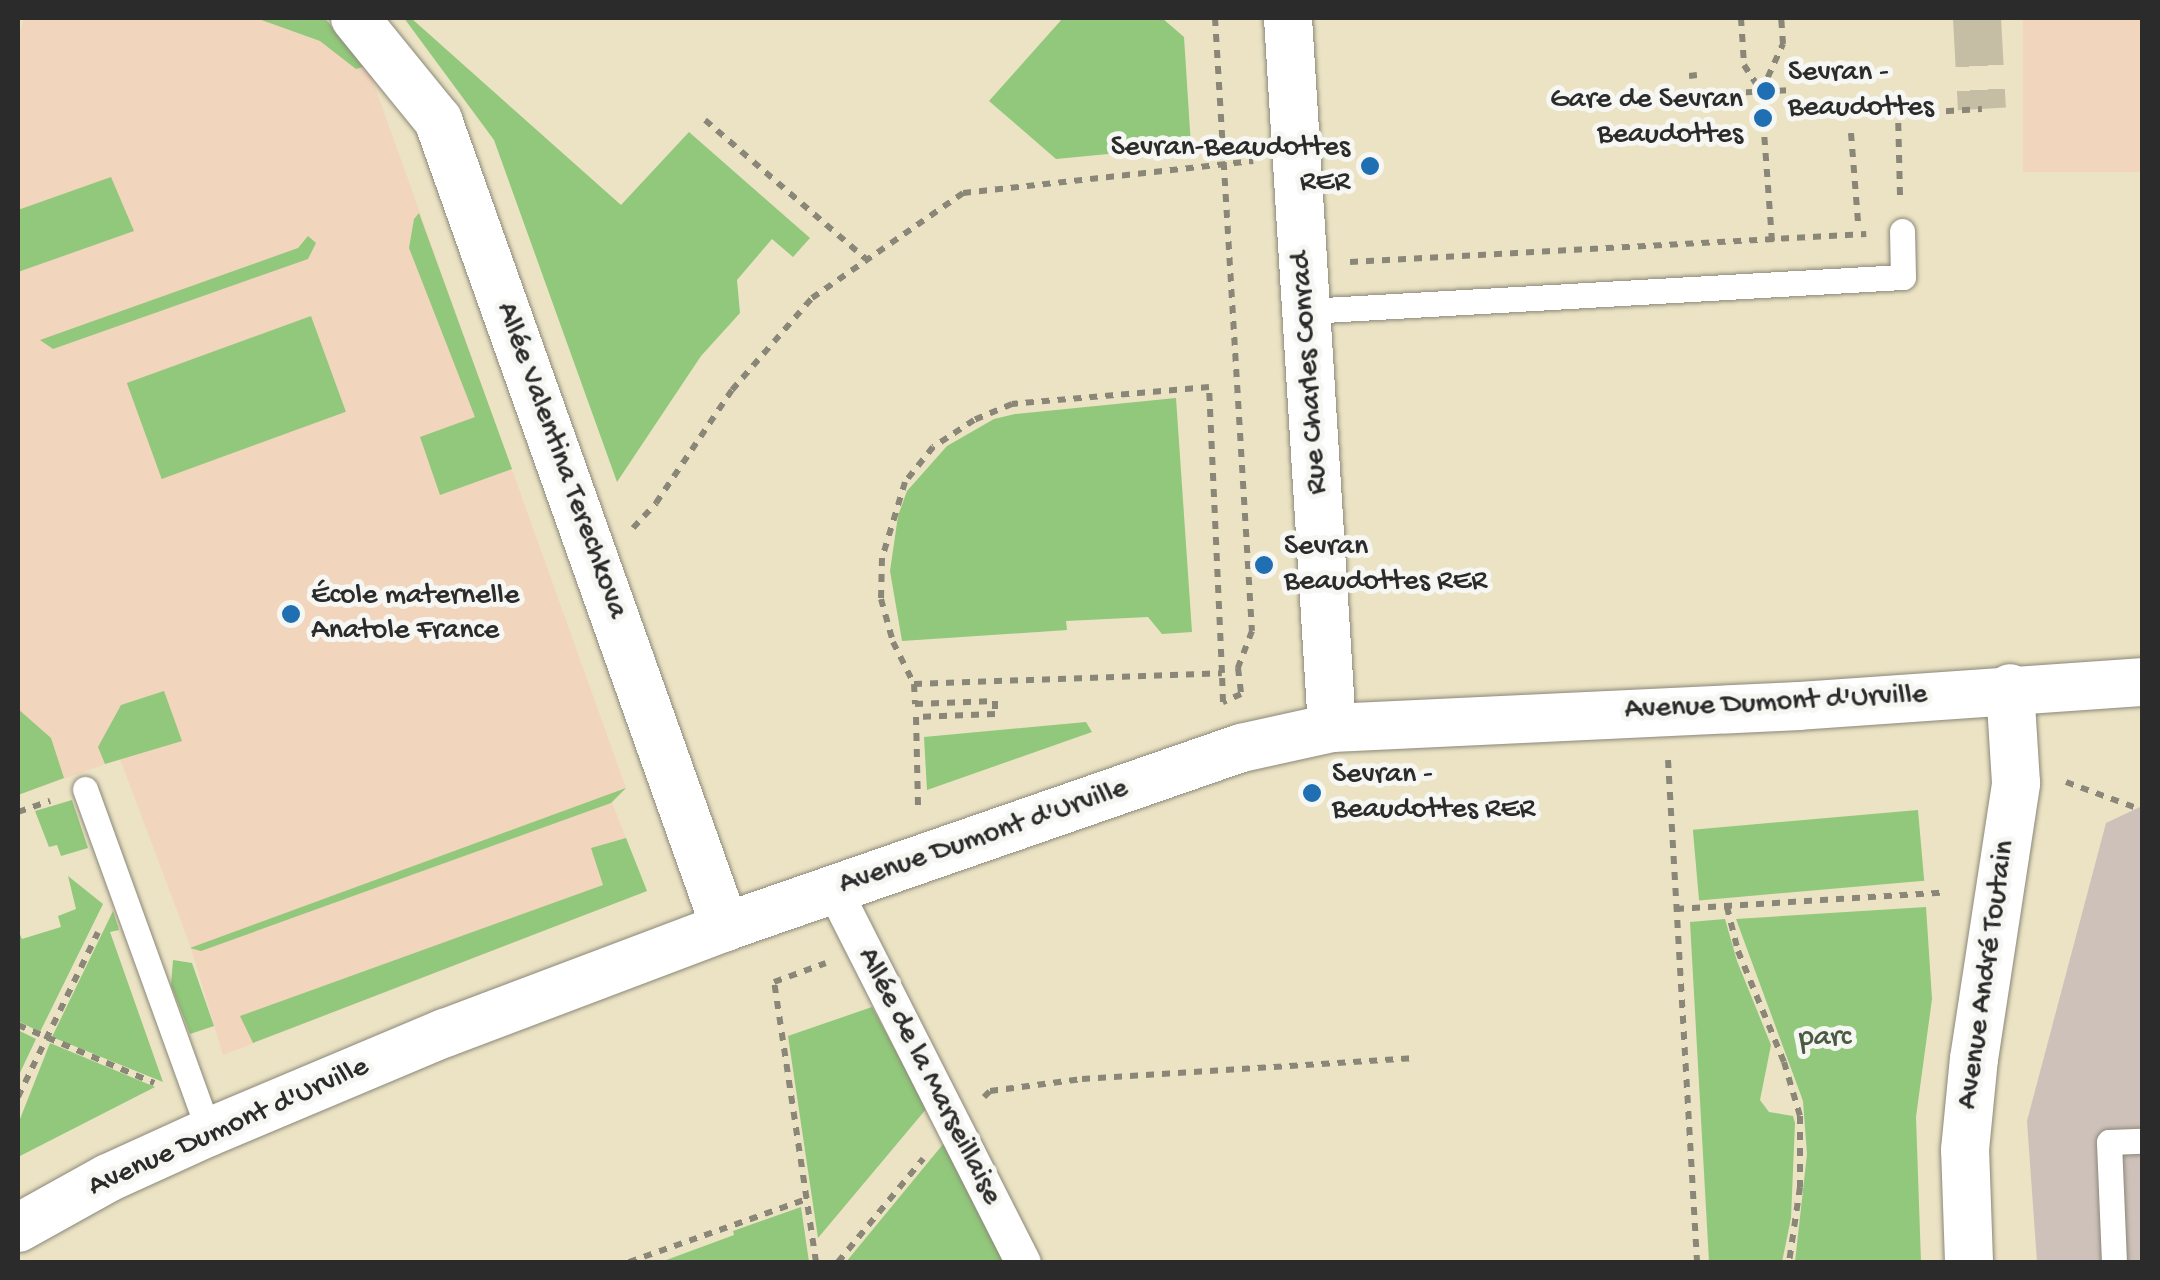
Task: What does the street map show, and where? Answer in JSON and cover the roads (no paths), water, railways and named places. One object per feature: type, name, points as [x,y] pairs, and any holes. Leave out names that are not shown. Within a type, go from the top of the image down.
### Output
[{"type":"street","name":"Allée Valentina Terechkova","points":[[355,18],[438,120],[725,927]]},
{"type":"street","name":"Rue Charles Conrad","points":[[1288,18],[1332,728]]},
{"type":"street","name":"Avenue Dumont d'Urville","points":[[18,1228],[108,1178],[204,1117],[446,1033],[725,927],[1241,748],[1332,728],[2142,682]]},
{"type":"street","name":"Avenue André Toutain","points":[[1969,1262],[1964,1150],[2016,783],[2010,688]]},
{"type":"street","name":"Allée de la Marseillaise","points":[[834,890],[1023,1262]]},
{"type":"lane","points":[[1307,312],[1904,278],[1902,232]]},
{"type":"lane","points":[[86,790],[204,1117]]},
{"type":"lane","points":[[2114,1262],[2109,1142],[2142,1140]]},
{"type":"tunnel","points":[[1977,18],[1982,109]]},
{"type":"place","name":"Sevran - Beaudottes","points":[[1766,91]]},
{"type":"place","name":"Gare de Sevran Beaudottes","points":[[1763,118]]},
{"type":"place","name":"Sevran-Beaudottes RER","points":[[1370,166]]},
{"type":"place","name":"Sevran Beaudottes RER","points":[[1264,565]]},
{"type":"place","name":"École maternelle Anatole France","points":[[291,614]]},
{"type":"place","name":"Sevran - Beaudottes RER","points":[[1312,793]]},
{"type":"park label","name":"parc","points":[[1825,1039]]}]
